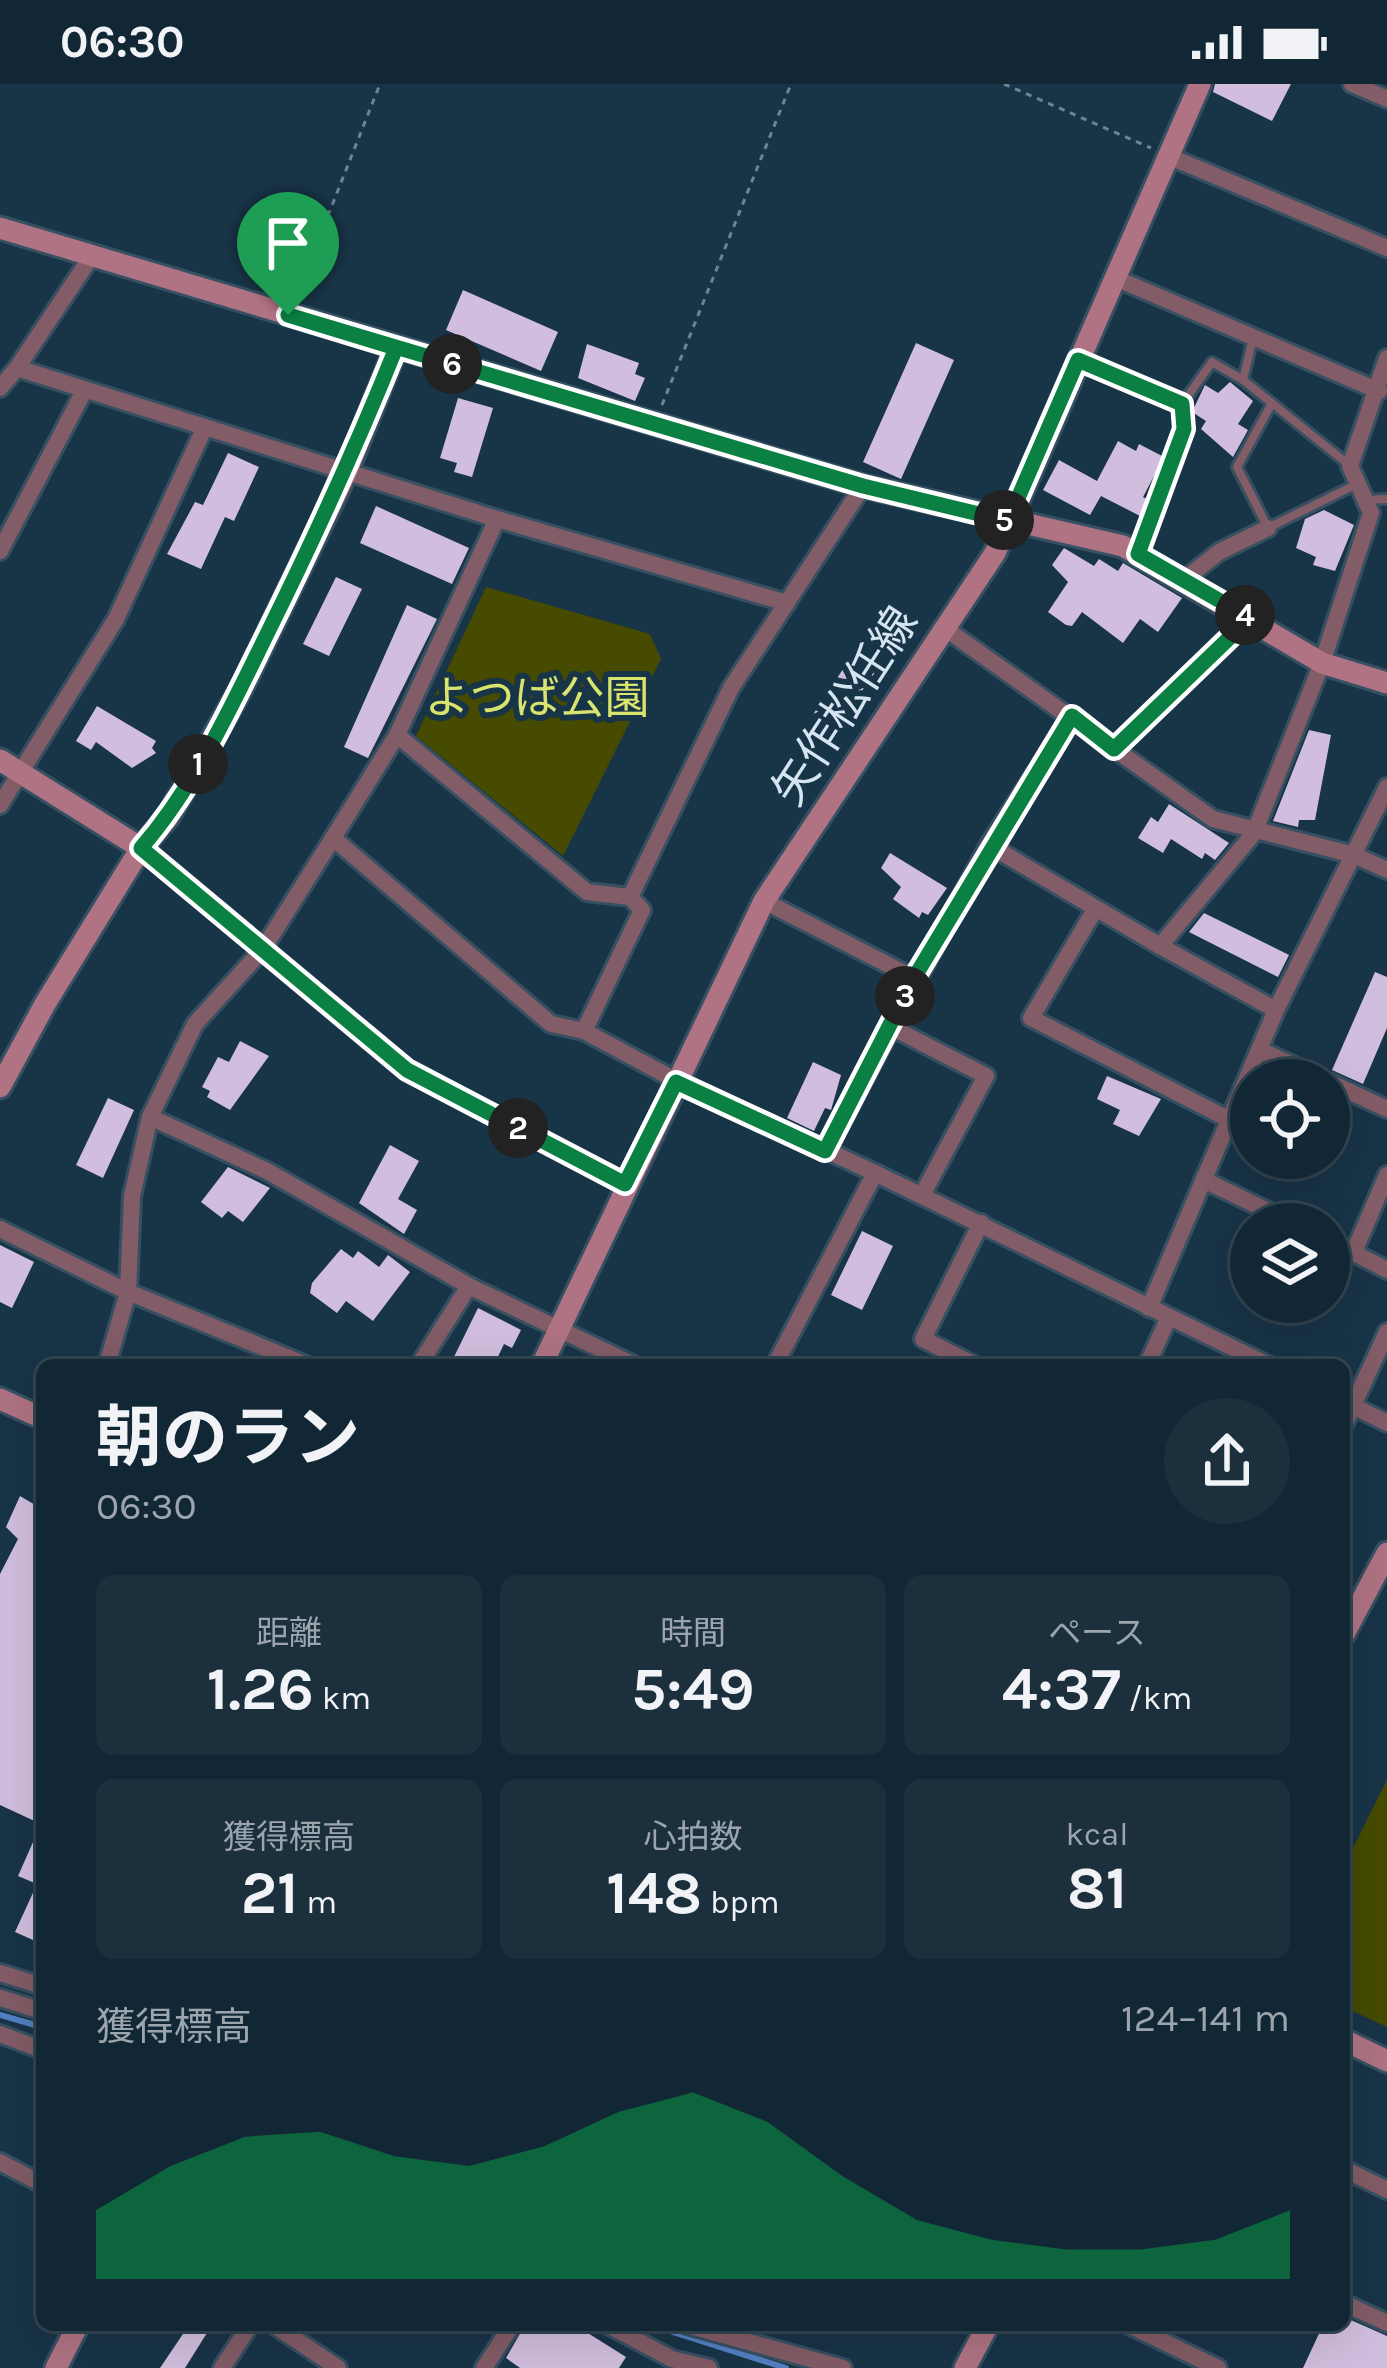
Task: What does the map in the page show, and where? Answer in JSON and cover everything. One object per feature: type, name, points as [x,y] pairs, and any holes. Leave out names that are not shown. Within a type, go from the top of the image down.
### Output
[{"type":"street","name":"矢作松任線","points":[[545,1359],[764,901],[995,553],[1200,84]]},
{"type":"street","points":[[1352,84],[1387,99]]},
{"type":"street","points":[[1168,156],[1387,248]]},
{"type":"street","points":[[0,228],[863,486],[1138,554],[1322,663],[1387,683]]},
{"type":"street","points":[[0,388],[91,257]]},
{"type":"street","points":[[1113,277],[1253,337],[1379,403]]},
{"type":"street","points":[[0,1088],[141,848],[168,817],[242,687],[346,473],[396,348]]},
{"type":"street","points":[[1160,946],[1254,832],[1322,663],[1371,513],[1357,483],[1387,358]]},
{"type":"street","points":[[1078,360],[1182,404]]},
{"type":"street","points":[[17,368],[82,393],[787,603]]},
{"type":"street","points":[[0,551],[82,393]]},
{"type":"street","points":[[0,805],[10,766],[116,620],[204,429]]},
{"type":"street","points":[[631,897],[731,688],[863,486]]},
{"type":"street","points":[[108,1359],[128,1292],[132,1196],[150,1117],[195,1024],[263,949],[397,735],[497,519]]},
{"type":"street","points":[[1185,579],[1219,553],[1268,528]]},
{"type":"street","points":[[1114,749],[1250,618]]},
{"type":"street","points":[[944,627],[1213,818],[1354,855],[1387,870]]},
{"type":"street","points":[[825,1151],[989,845],[1072,716]]},
{"type":"street","points":[[397,735],[586,892],[631,897],[642,910],[584,1030]]},
{"type":"street","points":[[10,766],[141,848],[407,1070],[625,1184]]},
{"type":"street","points":[[1256,1059],[1387,787]]},
{"type":"street","points":[[333,838],[551,1024],[584,1030],[676,1082],[981,1223],[1256,1359]]},
{"type":"street","points":[[989,845],[1094,911],[1276,1010]]},
{"type":"street","points":[[764,901],[914,978]]},
{"type":"street","points":[[1094,911],[1031,1018],[1230,1120],[1149,1308]]},
{"type":"street","points":[[889,1025],[986,1076],[922,1196]]},
{"type":"street","points":[[1260,1050],[1279,1059]]},
{"type":"street","points":[[1350,1092],[1387,1109]]},
{"type":"street","points":[[150,1117],[267,1171],[469,1286],[622,1359]]},
{"type":"street","points":[[778,1359],[875,1173]]},
{"type":"street","points":[[1354,1252],[1387,1175]]},
{"type":"street","points":[[1204,1180],[1252,1203]]},
{"type":"street","points":[[962,1359],[923,1339],[981,1223]]},
{"type":"street","points":[[0,1229],[128,1292],[291,1359]]},
{"type":"street","points":[[1350,1250],[1387,1270]]},
{"type":"street","points":[[423,1359],[469,1286]]},
{"type":"street","points":[[1150,1359],[1169,1317]]},
{"type":"street","points":[[1350,1400],[1387,1332]]},
{"type":"street","points":[[0,1399],[36,1415]]},
{"type":"street","points":[[1350,1405],[1387,1423]]},
{"type":"street","points":[[1350,1623],[1387,1553]]},
{"type":"street","points":[[0,1973],[36,1984]]},
{"type":"street","points":[[0,1998],[36,2009]]},
{"type":"street","points":[[0,2034],[36,2048]]},
{"type":"street","points":[[1350,2043],[1387,2061]]},
{"type":"street","points":[[0,2162],[36,2181]]},
{"type":"street","points":[[1350,2173],[1387,2190]]},
{"type":"street","points":[[1350,2306],[1387,2324]]},
{"type":"street","points":[[56,2368],[75,2331]]},
{"type":"street","points":[[222,2368],[246,2331]]},
{"type":"street","points":[[283,2331],[338,2368]]},
{"type":"street","points":[[484,2368],[508,2331]]},
{"type":"street","points":[[620,2331],[709,2368]]},
{"type":"street","points":[[709,2331],[844,2368]]},
{"type":"street","points":[[964,2368],[985,2331]]},
{"type":"street","points":[[1158,2332],[1218,2368]]},
{"type":"street","points":[[645,2368],[657,2350]]},
{"type":"lane","points":[[1243,380],[1253,337]]},
{"type":"lane","points":[[1138,554],[1184,429],[1182,404],[1212,362],[1272,403],[1357,483],[1387,499]]},
{"type":"lane","points":[[1272,403],[1237,467],[1268,528],[1357,483]]},
{"type":"path","points":[[288,315],[380,84]]},
{"type":"path","points":[[655,423],[791,84]]},
{"type":"path","points":[[1004,84],[1168,156]]},
{"type":"green space","name":"よつば公園","points":[[486,587],[650,634],[661,659],[563,856],[416,736]]},
{"type":"green space","points":[[1387,1780],[1387,2027],[1350,2010],[1350,1854]]},
{"type":"building","points":[[1215,84],[1291,84],[1272,121],[1213,92]]},
{"type":"building","points":[[463,290],[558,332],[541,371],[446,330]]},
{"type":"building","points":[[916,343],[954,360],[901,479],[863,462]]},
{"type":"building","points":[[587,344],[639,363],[635,374],[645,378],[635,401],[578,378]]},
{"type":"building","points":[[1230,382],[1253,401],[1238,424],[1248,430],[1233,457],[1201,429],[1206,421],[1192,412],[1205,385],[1218,393]]},
{"type":"building","points":[[458,398],[493,408],[472,477],[454,472],[457,463],[440,458]]},
{"type":"building","points":[[1118,441],[1136,451],[1139,444],[1164,457],[1143,497],[1149,500],[1142,517],[1101,496],[1090,515],[1043,490],[1059,460],[1097,481]]},
{"type":"building","points":[[228,453],[259,467],[234,521],[225,517],[201,569],[167,554],[195,502],[203,505]]},
{"type":"building","points":[[376,506],[469,548],[452,584],[360,543]]},
{"type":"building","points":[[1324,510],[1354,525],[1335,571],[1313,565],[1316,557],[1296,548],[1305,519]]},
{"type":"building","points":[[1064,548],[1094,566],[1099,559],[1118,571],[1123,563],[1182,598],[1158,632],[1140,619],[1123,643],[1082,612],[1072,626],[1066,625],[1048,612],[1068,582],[1052,565]]},
{"type":"building","points":[[336,577],[362,589],[329,656],[303,644]]},
{"type":"building","points":[[407,605],[437,619],[368,758],[344,747]]},
{"type":"building","points":[[855,651],[878,668],[836,728],[814,713]]},
{"type":"building","points":[[97,706],[156,741],[152,748],[156,753],[132,768],[96,742],[91,750],[76,741]]},
{"type":"building","points":[[1309,730],[1331,735],[1315,820],[1299,820],[1298,827],[1273,821]]},
{"type":"building","points":[[1169,804],[1229,843],[1215,860],[1205,853],[1202,859],[1171,839],[1163,853],[1138,838],[1151,817],[1158,822]]},
{"type":"building","points":[[890,853],[947,888],[928,915],[922,912],[919,918],[893,899],[901,887],[881,868]]},
{"type":"building","points":[[1204,913],[1289,955],[1278,977],[1189,932]]},
{"type":"building","points":[[1375,972],[1387,977],[1387,1028],[1363,1084],[1350,1078],[1350,1059],[1337,1059]]},
{"type":"building","points":[[240,1041],[269,1056],[230,1110],[207,1097],[210,1091],[202,1087],[218,1057],[229,1062]]},
{"type":"building","points":[[813,1062],[841,1075],[831,1110],[825,1108],[814,1131],[787,1118]]},
{"type":"building","points":[[1107,1076],[1161,1099],[1139,1136],[1113,1124],[1120,1110],[1097,1099]]},
{"type":"building","points":[[108,1098],[134,1110],[103,1178],[76,1165]]},
{"type":"building","points":[[390,1145],[419,1161],[398,1199],[417,1210],[404,1234],[359,1203]]},
{"type":"building","points":[[228,1167],[270,1188],[243,1222],[228,1211],[222,1218],[201,1202]]},
{"type":"building","points":[[862,1231],[893,1246],[862,1310],[831,1295]]},
{"type":"building","points":[[0,1245],[34,1262],[12,1308],[0,1302]]},
{"type":"building","points":[[341,1249],[353,1258],[358,1251],[379,1267],[388,1255],[410,1272],[373,1321],[346,1301],[337,1313],[310,1293],[312,1283]]},
{"type":"building","points":[[478,1308],[521,1330],[512,1348],[504,1344],[497,1359],[453,1359]]},
{"type":"building","points":[[20,1496],[36,1505],[36,1822],[0,1805],[0,1574],[18,1539],[6,1527]]},
{"type":"building","points":[[36,1835],[36,1884],[18,1876]]},
{"type":"building","points":[[36,1886],[36,1941],[15,1932]]},
{"type":"building","points":[[1350,2320],[1387,2336],[1387,2368],[1303,2368],[1320,2331],[1350,2331]]},
{"type":"building","points":[[185,2331],[208,2331],[185,2368],[160,2368]]},
{"type":"building","points":[[522,2331],[585,2331],[626,2357],[619,2368],[520,2368],[506,2358]]},
{"type":"waterway","points":[[0,2015],[36,2025]]},
{"type":"waterway","points":[[670,2331],[786,2368]]},
{"type":"route","points":[[288,315],[863,486],[1008,521],[1078,360],[1182,404],[1184,429],[1138,554],[1250,618],[1114,749],[1072,716],[989,845],[825,1151],[676,1082],[625,1184],[407,1070],[141,848],[168,817],[242,687],[346,473],[396,348],[288,315]]}]
